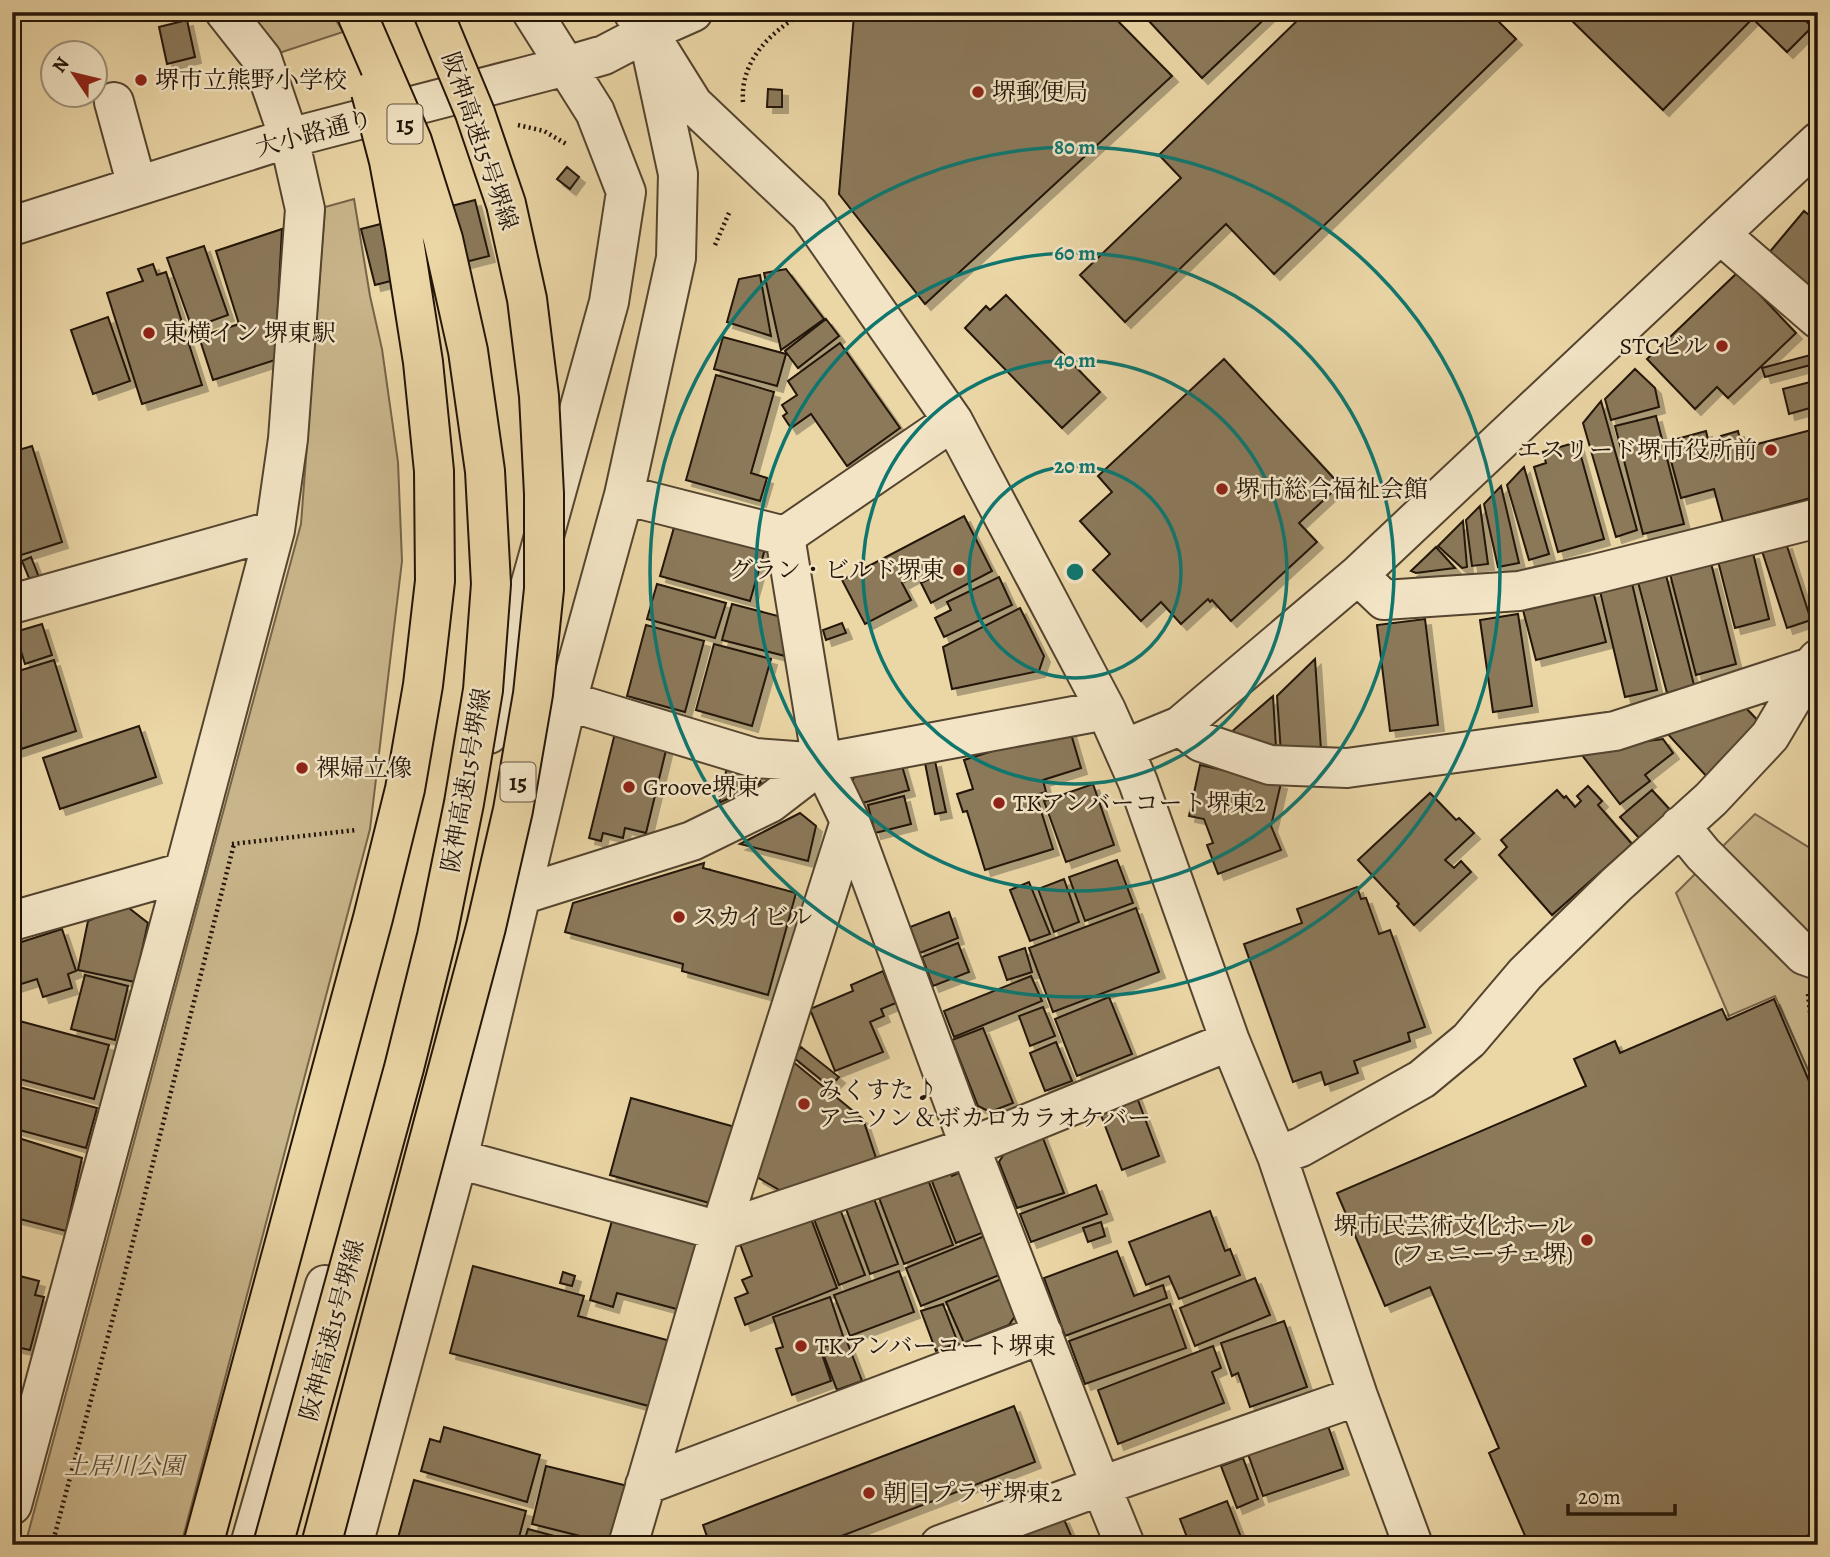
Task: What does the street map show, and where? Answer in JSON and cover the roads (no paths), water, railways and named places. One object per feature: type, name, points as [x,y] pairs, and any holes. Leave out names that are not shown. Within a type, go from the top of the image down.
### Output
[{"type":"highway","name":"15","points":[[204,1545],[370,932],[405,789],[423,685],[435,581],[434,471],[421,349],[389,161],[349,12]]},
{"type":"highway","name":"阪神高速15号堺線","points":[[273,1545],[404,1068],[437,936],[483,690],[491,584],[485,471],[468,351],[443,239],[412,141],[356,12]]},
{"type":"highway","name":"阪神高速15号堺線","points":[[321,1545],[486,927],[513,810],[533,694],[544,589],[544,494],[539,396],[527,299],[506,204],[475,113],[433,12]]},
{"type":"street","points":[[12,1505],[275,530],[288,439],[305,209],[289,138],[262,59],[225,12]]},
{"type":"street","points":[[250,1545],[451,864],[609,302],[626,192],[595,111],[531,12]]},
{"type":"street","name":"大小路通り","points":[[12,226],[289,138],[604,55],[640,22],[693,12]]},
{"type":"street","points":[[640,22],[693,104],[809,214],[953,421],[1106,710],[1143,795],[1230,1041],[1277,1156],[1358,1396],[1413,1545]]},
{"type":"street","points":[[353,1545],[458,1159],[567,701],[624,495],[676,258],[678,174],[640,22]]},
{"type":"street","points":[[114,102],[137,186]]},
{"type":"street","points":[[1124,749],[1180,726],[1357,575],[1818,142]]},
{"type":"street","points":[[1720,234],[1818,319]]},
{"type":"street","points":[[624,495],[785,536],[953,421]]},
{"type":"street","points":[[1357,575],[1384,600],[1519,591],[1818,518]]},
{"type":"street","points":[[12,604],[275,530]]},
{"type":"street","points":[[785,536],[822,764],[850,821],[970,1147],[1125,1545]]},
{"type":"street","points":[[1180,726],[1201,742],[1270,765],[1347,768],[1615,731],[1814,663]]},
{"type":"street","points":[[1277,1156],[1301,1147],[1422,1079],[1469,1040],[1525,974],[1616,885],[1711,799],[1770,736],[1814,663]]},
{"type":"street","points":[[567,701],[754,758],[822,764],[1106,710]]},
{"type":"street","points":[[521,895],[692,841],[770,803],[822,764]]},
{"type":"street","points":[[628,1545],[720,1231],[850,821]]},
{"type":"street","points":[[1680,826],[1703,854],[1804,955],[1818,960]]},
{"type":"street","points":[[12,921],[184,872]]},
{"type":"street","points":[[458,1159],[720,1231],[970,1147],[1230,1041]]},
{"type":"street","points":[[646,1485],[1043,1335]]},
{"type":"street","points":[[940,1545],[1358,1396]]},
{"type":"place","name":"堺市立熊野小学校","points":[[141,80]]},
{"type":"place","name":"堺郵便局","points":[[978,92]]},
{"type":"place","name":"東横イン 堺東駅","points":[[149,333]]},
{"type":"place","name":"STCビル","points":[[1722,346]]},
{"type":"place","name":"エスリード堺市役所前","points":[[1771,450]]},
{"type":"place","name":"堺市総合福祉会館","points":[[1222,489]]},
{"type":"place","name":"グラン・ビルド堺東","points":[[959,570]]},
{"type":"place","name":"裸婦立像","points":[[302,768]]},
{"type":"place","name":"Groove堺東","points":[[629,787]]},
{"type":"place","name":"TKアンバーコート堺東2","points":[[999,803]]},
{"type":"place","name":"スカイビル","points":[[679,917]]},
{"type":"place","name":"みくすた♪ アニソン＆ボカロカラオケバー","points":[[804,1104]]},
{"type":"place","name":"堺市民芸術文化ホール (フェニーチェ堺)","points":[[1587,1240]]},
{"type":"place","name":"TKアンバーコート堺東","points":[[801,1346]]},
{"type":"place","name":"朝日プラザ堺東2","points":[[869,1493]]},
{"type":"park label","name":"土居川公園","points":[[124,1466]]}]
